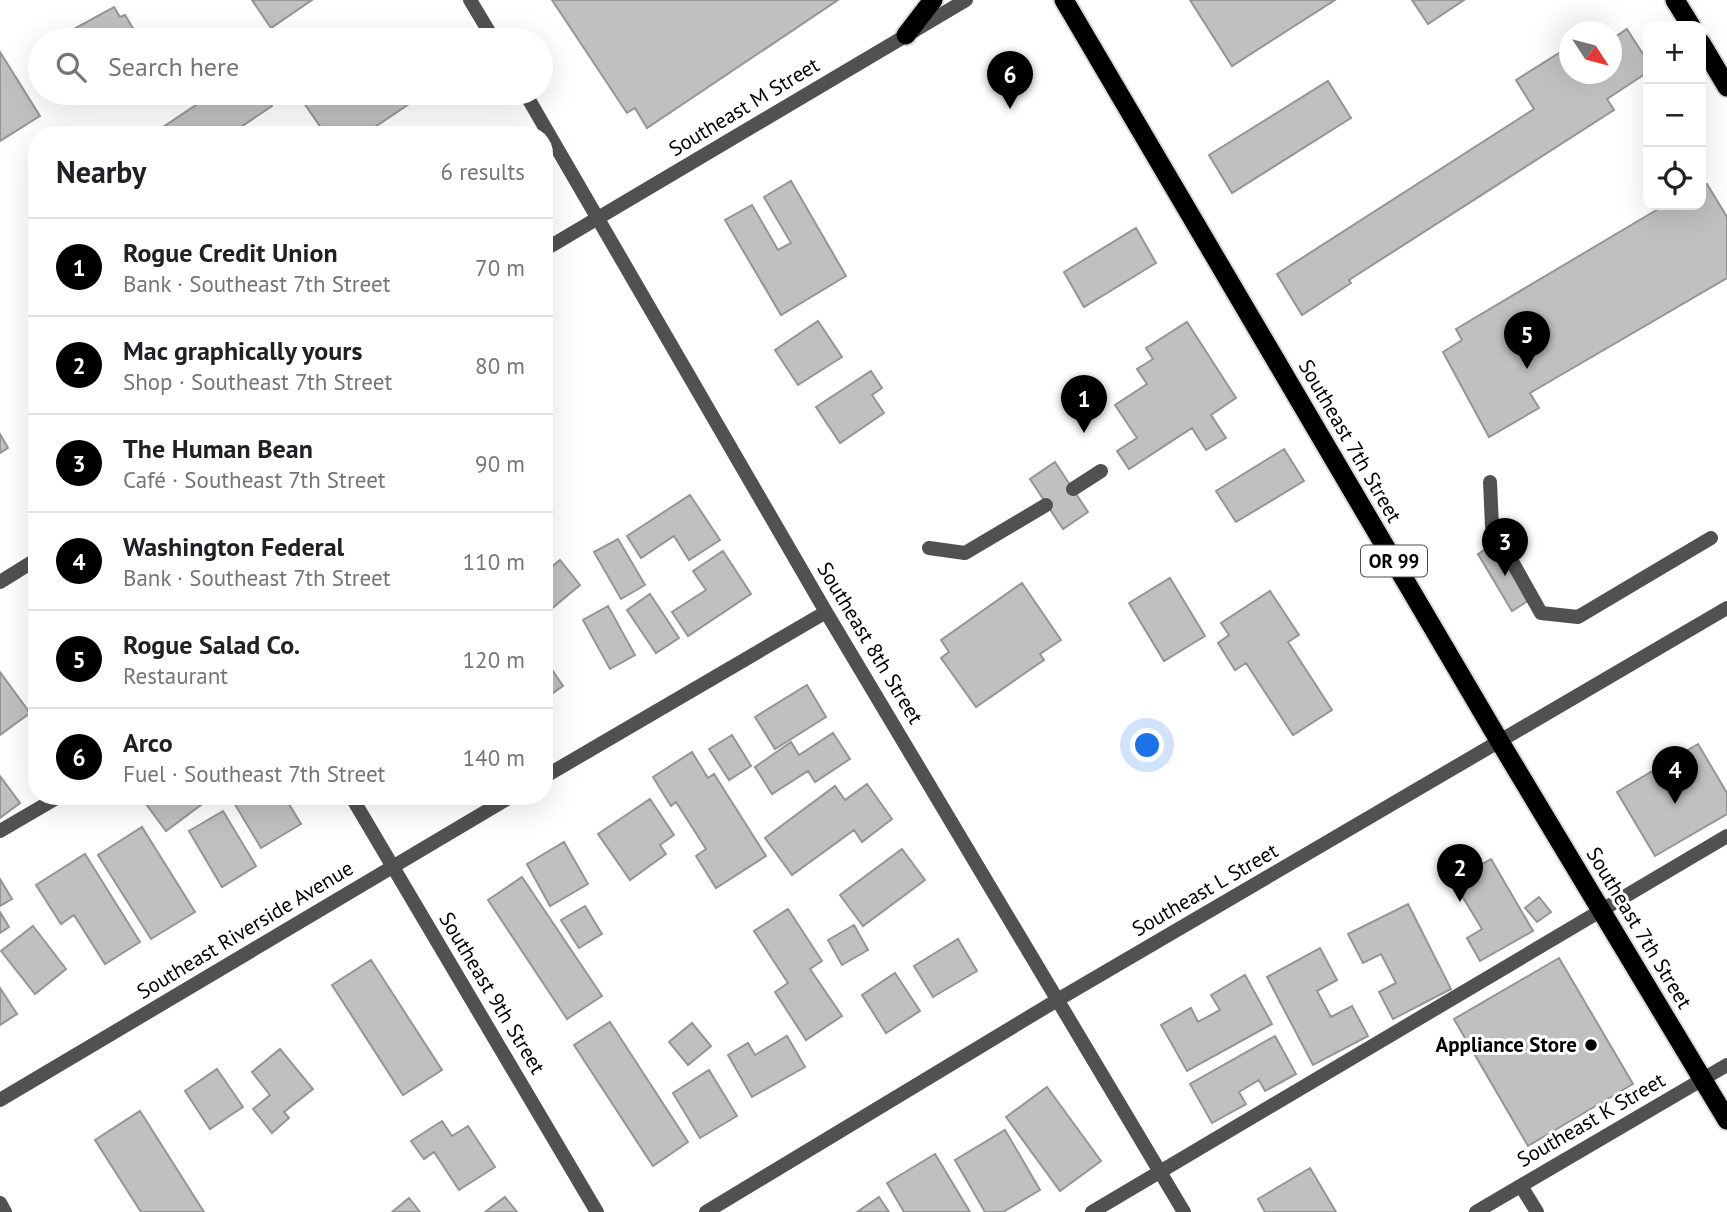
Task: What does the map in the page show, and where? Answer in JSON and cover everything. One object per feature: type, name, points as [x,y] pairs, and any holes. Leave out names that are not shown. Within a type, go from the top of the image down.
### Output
[{"type":"highway","points":[[906,35],[933,0]]},
{"type":"highway","name":"Southeast 7th Street","points":[[1065,0],[1500,742],[1727,1120]]},
{"type":"highway","points":[[1675,0],[1687,21]]},
{"type":"highway","points":[[1706,51],[1727,87]]},
{"type":"street","points":[[471,0],[487,28]]},
{"type":"street","name":"Southeast M Street","points":[[553,245],[966,0]]},
{"type":"street","name":"Southeast 8th Street","points":[[531,105],[543,126]]},
{"type":"street","name":"Southeast 8th Street","points":[[553,143],[826,612],[1184,1212]]},
{"type":"street","points":[[1073,489],[1101,471]]},
{"type":"street","points":[[1490,482],[1492,526],[1541,613],[1578,617],[1711,538]]},
{"type":"street","points":[[929,548],[965,552],[1046,505]]},
{"type":"street","points":[[0,582],[28,565]]},
{"type":"street","name":"Southeast L Street","points":[[706,1212],[1059,999],[1727,608]]},
{"type":"street","points":[[553,772],[826,612]]},
{"type":"street","points":[[0,831],[45,805]]},
{"type":"street","name":"Southeast 9th Street","points":[[356,805],[597,1212]]},
{"type":"street","name":"Southeast Riverside Avenue","points":[[0,1100],[497,805]]},
{"type":"street","points":[[1092,1212],[1727,836]]},
{"type":"street","name":"Southeast K Street","points":[[1476,1212],[1727,1065]]},
{"type":"street","points":[[1521,1185],[1537,1212]]},
{"type":"street","points":[[0,1203],[5,1212]]},
{"type":"building","points":[[252,0],[312,0],[271,28]]},
{"type":"building","points":[[552,0],[838,0],[647,128],[635,108],[627,113]]},
{"type":"building","points":[[1190,0],[1335,0],[1232,66]]},
{"type":"building","points":[[1412,0],[1464,0],[1428,24]]},
{"type":"building","points":[[114,7],[120,17],[125,15],[133,28],[76,28]]},
{"type":"building","points":[[1627,29],[1643,54],[1643,75],[1607,99],[1614,110],[1349,280],[1351,283],[1302,315],[1277,274],[1534,109],[1516,80],[1559,53],[1559,84],[1622,84],[1622,32]]},
{"type":"building","points":[[0,52],[28,97],[28,105],[33,105],[40,116],[0,141]]},
{"type":"building","points":[[1328,81],[1351,118],[1232,193],[1209,155]]},
{"type":"building","points":[[196,105],[272,106],[242,126],[164,126]]},
{"type":"building","points":[[305,105],[408,105],[376,126],[320,126]]},
{"type":"building","points":[[791,181],[846,276],[781,315],[725,220],[752,205],[778,250],[791,243],[764,197]]},
{"type":"building","points":[[1706,184],[1727,217],[1727,278],[1530,393],[1539,408],[1489,437],[1443,352],[1462,340],[1456,329],[1657,210],[1706,210]]},
{"type":"building","points":[[1136,228],[1156,263],[1084,307],[1064,272]]},
{"type":"building","points":[[818,321],[842,357],[798,385],[775,350]]},
{"type":"building","points":[[1187,322],[1236,398],[1211,415],[1226,438],[1206,450],[1192,428],[1129,469],[1117,451],[1137,438],[1115,405],[1147,384],[1137,369],[1153,359],[1146,348]]},
{"type":"building","points":[[871,371],[882,388],[872,395],[884,413],[840,443],[816,407]]},
{"type":"building","points":[[0,434],[8,448],[0,453]]},
{"type":"building","points":[[1284,449],[1304,481],[1236,522],[1216,491]]},
{"type":"building","points":[[1055,462],[1088,512],[1063,529],[1030,479]]},
{"type":"building","points":[[690,495],[720,540],[689,560],[674,536],[641,558],[627,536]]},
{"type":"building","points":[[618,539],[645,585],[621,599],[594,552]]},
{"type":"building","points":[[1497,542],[1531,599],[1512,611],[1478,554]]},
{"type":"building","points":[[723,551],[751,594],[688,636],[672,612],[706,590],[693,571]]},
{"type":"building","points":[[560,560],[580,585],[553,608],[553,566]]},
{"type":"building","points":[[1170,578],[1205,636],[1164,661],[1129,603]]},
{"type":"building","points":[[1022,583],[1061,640],[1040,654],[1044,660],[976,707],[941,658],[949,652],[941,640]]},
{"type":"building","points":[[1270,591],[1299,635],[1288,642],[1332,710],[1293,735],[1246,663],[1235,670],[1218,643],[1229,635],[1221,623]]},
{"type":"building","points":[[650,594],[679,638],[656,653],[627,610]]},
{"type":"building","points":[[608,606],[635,655],[610,669],[583,620]]},
{"type":"building","points":[[553,671],[563,686],[553,693]]},
{"type":"building","points":[[0,672],[28,710],[28,714],[0,735]]},
{"type":"building","points":[[807,685],[826,717],[775,749],[755,717]]},
{"type":"building","points":[[833,733],[850,759],[815,782],[808,771],[772,794],[755,767],[791,742],[799,755]]},
{"type":"building","points":[[732,735],[751,766],[729,780],[709,749]]},
{"type":"building","points":[[1698,744],[1727,793],[1727,814],[1655,856],[1617,792]]},
{"type":"building","points":[[692,752],[708,778],[714,774],[766,856],[716,888],[696,856],[706,849],[676,802],[671,806],[653,777]]},
{"type":"building","points":[[0,776],[20,803],[0,818]]},
{"type":"building","points":[[867,784],[892,819],[862,842],[854,830],[792,875],[765,838],[835,786],[845,800]]},
{"type":"building","points":[[650,799],[674,835],[660,845],[666,854],[630,880],[598,834]]},
{"type":"building","points":[[147,805],[201,805],[166,831]]},
{"type":"building","points":[[235,805],[289,805],[301,824],[261,848]]},
{"type":"building","points":[[223,811],[256,866],[222,887],[189,831]]},
{"type":"building","points":[[142,827],[195,912],[151,939],[98,855]]},
{"type":"building","points":[[564,842],[588,884],[550,906],[527,864]]},
{"type":"building","points":[[902,849],[925,880],[863,926],[840,895]]},
{"type":"building","points":[[85,854],[140,942],[105,964],[74,915],[61,924],[36,885]]},
{"type":"building","points":[[1491,859],[1533,931],[1480,961],[1467,938],[1482,929],[1453,881]]},
{"type":"building","points":[[522,877],[602,996],[567,1019],[488,900]]},
{"type":"building","points":[[0,879],[12,899],[0,906]]},
{"type":"building","points":[[1539,897],[1551,912],[1537,922],[1525,908]]},
{"type":"building","points":[[1408,904],[1451,989],[1393,1019],[1379,992],[1396,983],[1381,954],[1363,963],[1348,934]]},
{"type":"building","points":[[585,906],[602,934],[579,948],[561,920]]},
{"type":"building","points":[[788,909],[822,961],[810,969],[842,1016],[806,1040],[775,992],[788,983],[754,931]]},
{"type":"building","points":[[0,912],[9,927],[0,933]]},
{"type":"building","points":[[854,925],[868,950],[842,965],[828,940]]},
{"type":"building","points":[[33,926],[66,969],[35,994],[1,951]]},
{"type":"building","points":[[958,939],[977,971],[933,997],[914,966]]},
{"type":"building","points":[[1320,948],[1337,980],[1317,991],[1331,1017],[1352,1006],[1368,1036],[1313,1065],[1267,977]]},
{"type":"building","points":[[1559,958],[1633,1084],[1528,1146],[1454,1019]]},
{"type":"building","points":[[371,960],[442,1070],[403,1095],[332,985]]},
{"type":"building","points":[[895,973],[920,1011],[886,1033],[862,995]]},
{"type":"building","points":[[1245,975],[1272,1024],[1187,1071],[1161,1025],[1191,1008],[1198,1022],[1220,1010],[1211,995]]},
{"type":"building","points":[[0,988],[17,1014],[0,1025]]},
{"type":"building","points":[[610,1022],[688,1142],[653,1166],[574,1045]]},
{"type":"building","points":[[692,1023],[711,1046],[688,1065],[669,1042]]},
{"type":"building","points":[[787,1036],[805,1067],[752,1097],[728,1055],[748,1043],[755,1055]]},
{"type":"building","points":[[1275,1036],[1296,1074],[1265,1091],[1259,1080],[1239,1092],[1246,1104],[1212,1123],[1190,1084]]},
{"type":"building","points":[[280,1049],[313,1089],[284,1112],[289,1118],[272,1133],[253,1109],[270,1095],[252,1072]]},
{"type":"building","points":[[217,1069],[243,1107],[210,1129],[185,1091]]},
{"type":"building","points":[[709,1070],[737,1116],[700,1138],[673,1093]]},
{"type":"building","points":[[1047,1087],[1101,1161],[1060,1191],[1006,1117]]},
{"type":"building","points":[[140,1111],[204,1212],[141,1212],[95,1140]]},
{"type":"building","points":[[442,1121],[452,1136],[468,1126],[495,1167],[459,1190],[434,1152],[424,1159],[411,1141]]},
{"type":"building","points":[[1005,1130],[1040,1190],[1003,1212],[985,1212],[955,1160]]},
{"type":"building","points":[[935,1154],[970,1212],[904,1212],[887,1183]]},
{"type":"building","points":[[1310,1168],[1336,1212],[1265,1212],[1258,1199]]},
{"type":"building","points":[[505,1197],[517,1212],[485,1212]]},
{"type":"building","points":[[879,1197],[889,1212],[857,1212]]},
{"type":"building","points":[[409,1198],[420,1212],[392,1212]]},
{"type":"place","name":"Arco","points":[[1010,109]]},
{"type":"place","name":"Rogue Salad Co.","points":[[1527,369]]},
{"type":"place","name":"Rogue Credit Union","points":[[1084,433]]},
{"type":"place","name":"The Human Bean","points":[[1505,576]]},
{"type":"place","name":"Washington Federal","points":[[1675,804]]},
{"type":"place","name":"Mac graphically yours","points":[[1460,902]]},
{"type":"place","name":"Appliance Store","points":[[1591,1045]]}]
